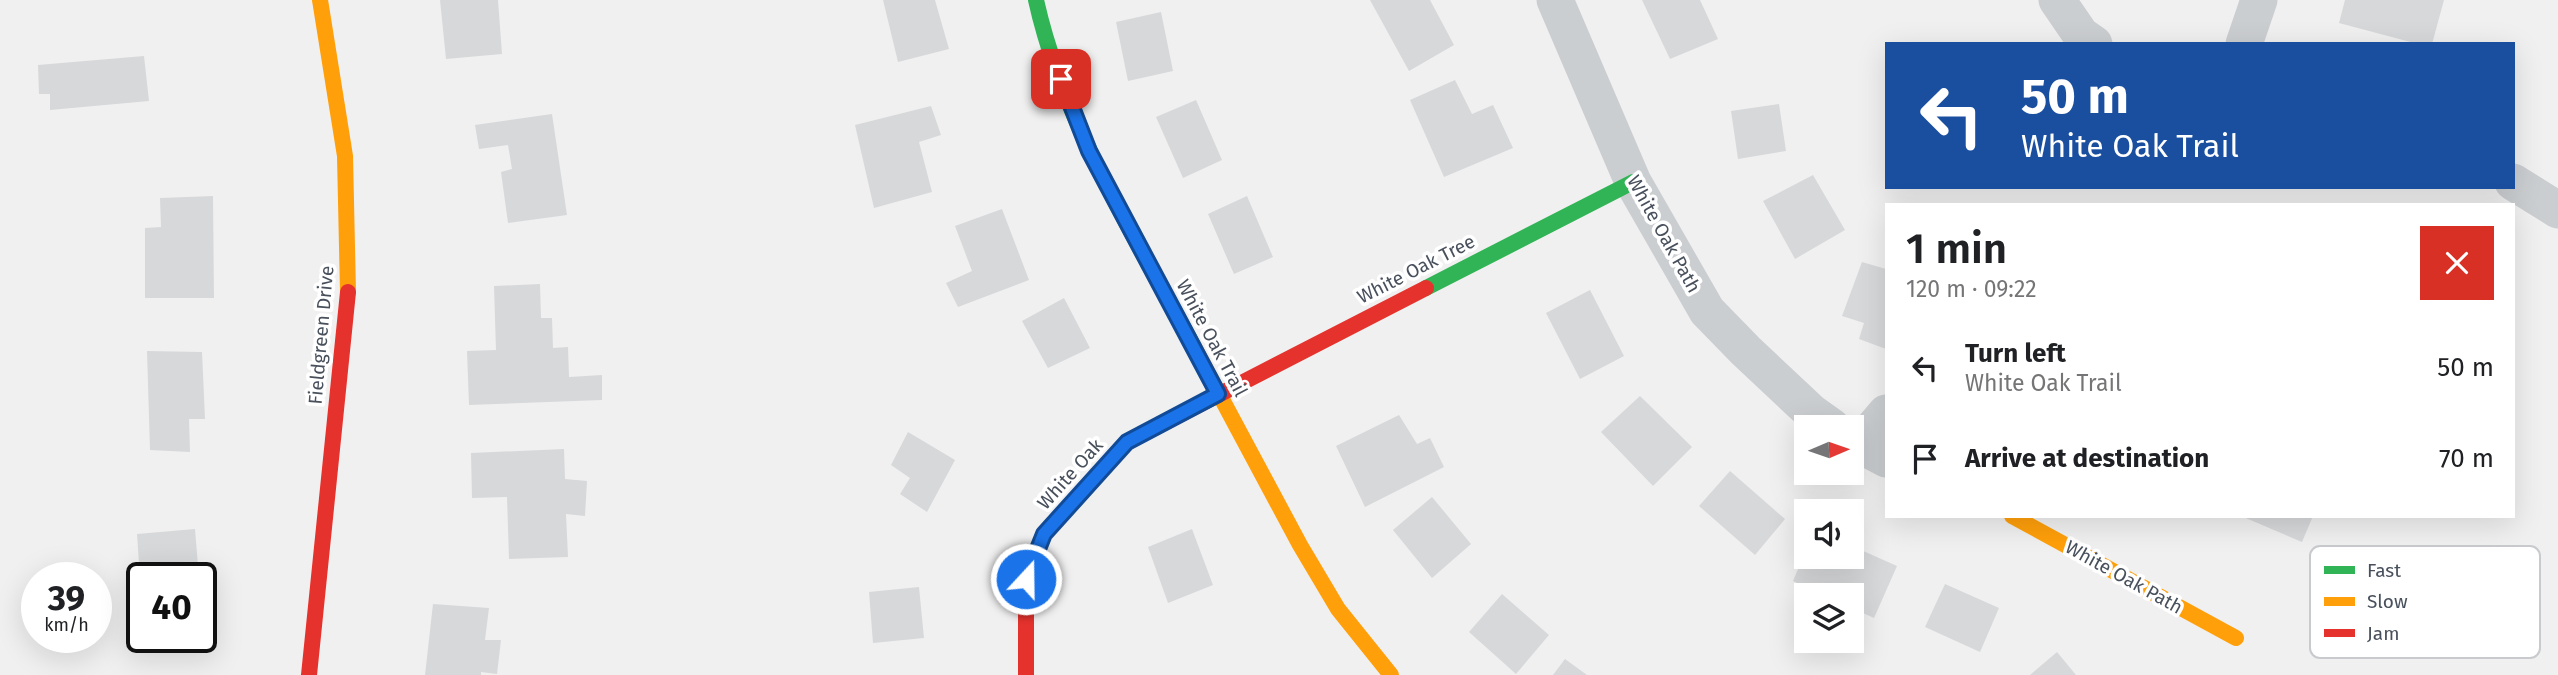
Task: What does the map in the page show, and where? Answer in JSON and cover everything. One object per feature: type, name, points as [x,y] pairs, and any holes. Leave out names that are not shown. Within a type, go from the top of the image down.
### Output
[{"type":"street","name":"Fieldgreen Drive","points":[[309,675],[349,285],[345,156],[320,0]]},
{"type":"street","name":"White Oak Trail","points":[[1036,0],[1043,32],[1089,151],[1218,394],[1338,609],[1391,675]]},
{"type":"street","name":"White Oak Path","points":[[1555,0],[1633,182],[1707,311],[1815,415]]},
{"type":"street","points":[[2057,0],[2081,35],[2091,42]]},
{"type":"street","points":[[2245,42],[2259,0]]},
{"type":"street","name":"White Oak Tree","points":[[1218,394],[1633,182]]},
{"type":"street","points":[[2515,183],[2558,210]]},
{"type":"street","name":"White Oak","points":[[1026,675],[1026,579],[1044,534],[1127,442],[1218,394]]},
{"type":"street","points":[[1864,436],[1885,414]]},
{"type":"street","name":"White Oak Path","points":[[2016,518],[2236,638]]},
{"type":"building","points":[[440,0],[498,0],[502,54],[446,59]]},
{"type":"building","points":[[883,0],[935,0],[949,49],[898,62]]},
{"type":"building","points":[[1370,0],[1430,0],[1454,45],[1409,71]]},
{"type":"building","points":[[1642,0],[1700,0],[1718,39],[1670,59]]},
{"type":"building","points":[[2345,0],[2444,0],[2433,42],[2410,42],[2339,23]]},
{"type":"building","points":[[1161,12],[1173,71],[1128,81],[1116,22]]},
{"type":"building","points":[[144,56],[149,101],[50,110],[50,94],[39,94],[38,65]]},
{"type":"building","points":[[1455,80],[1472,114],[1493,105],[1513,148],[1444,177],[1410,100]]},
{"type":"building","points":[[1196,100],[1222,160],[1183,178],[1156,117]]},
{"type":"building","points":[[1779,104],[1786,151],[1738,159],[1731,111]]},
{"type":"building","points":[[931,106],[941,135],[919,142],[932,192],[874,208],[855,125]]},
{"type":"building","points":[[552,114],[567,215],[508,223],[501,172],[512,169],[508,145],[479,149],[475,125]]},
{"type":"building","points":[[1813,175],[1845,230],[1795,259],[1763,201]]},
{"type":"building","points":[[213,196],[214,298],[145,298],[145,228],[161,227],[160,198]]},
{"type":"building","points":[[1247,196],[1273,257],[1234,274],[1208,214]]},
{"type":"building","points":[[1002,209],[1029,280],[958,307],[946,283],[972,271],[955,226]]},
{"type":"building","points":[[1862,262],[1885,269],[1885,349],[1859,339],[1864,323],[1842,316]]},
{"type":"building","points":[[540,284],[541,318],[552,318],[553,348],[568,347],[569,377],[602,375],[602,400],[469,405],[467,351],[496,350],[494,286]]},
{"type":"building","points":[[1590,290],[1624,356],[1580,379],[1546,313]]},
{"type":"building","points":[[1064,298],[1090,348],[1048,368],[1022,321]]},
{"type":"building","points":[[147,351],[202,352],[205,419],[189,419],[190,452],[150,450]]},
{"type":"building","points":[[1640,396],[1692,447],[1653,486],[1601,432]]},
{"type":"building","points":[[1399,415],[1417,444],[1430,438],[1444,467],[1365,507],[1336,446]]},
{"type":"building","points":[[908,432],[955,460],[927,512],[900,494],[910,478],[891,465]]},
{"type":"building","points":[[564,449],[565,479],[587,481],[585,516],[566,514],[568,557],[509,559],[507,497],[472,498],[471,453]]},
{"type":"building","points":[[1730,471],[1785,519],[1755,555],[1699,506]]},
{"type":"building","points":[[1432,497],[1471,544],[1432,578],[1393,530]]},
{"type":"building","points":[[2246,518],[2312,518],[2302,542]]},
{"type":"building","points":[[195,529],[198,562],[139,562],[137,534]]},
{"type":"building","points":[[1192,529],[1213,585],[1168,603],[1148,547]]},
{"type":"building","points":[[1864,551],[1897,566],[1874,618],[1864,613],[1864,583],[1793,581],[1798,569],[1864,569]]},
{"type":"building","points":[[1945,584],[1999,608],[1980,652],[1925,627]]},
{"type":"building","points":[[919,587],[924,638],[873,643],[869,592]]},
{"type":"building","points":[[1502,594],[1549,635],[1516,674],[1469,632]]},
{"type":"building","points":[[433,604],[489,608],[485,640],[501,640],[497,674],[481,672],[481,675],[425,675]]},
{"type":"building","points":[[2057,652],[2076,675],[2030,675]]},
{"type":"building","points":[[1565,659],[1587,675],[1553,675]]},
{"type":"traffic: fast","points":[[1036,0],[1048,45],[1082,134],[1125,221],[1194,347]]},
{"type":"traffic: fast","points":[[1426,288],[1633,182]]},
{"type":"traffic: slow","points":[[320,0],[345,156],[348,292]]},
{"type":"traffic: slow","points":[[1194,347],[1300,545],[1338,609],[1391,675]]},
{"type":"traffic: slow","points":[[2016,518],[2236,638]]},
{"type":"traffic: jam","points":[[1026,675],[1026,579],[1044,534],[1127,442],[1426,288]]},
{"type":"traffic: jam","points":[[309,675],[348,292]]},
{"type":"route","points":[[1026,579],[1044,534],[1127,442],[1218,394],[1089,151],[1061,79]]}]
